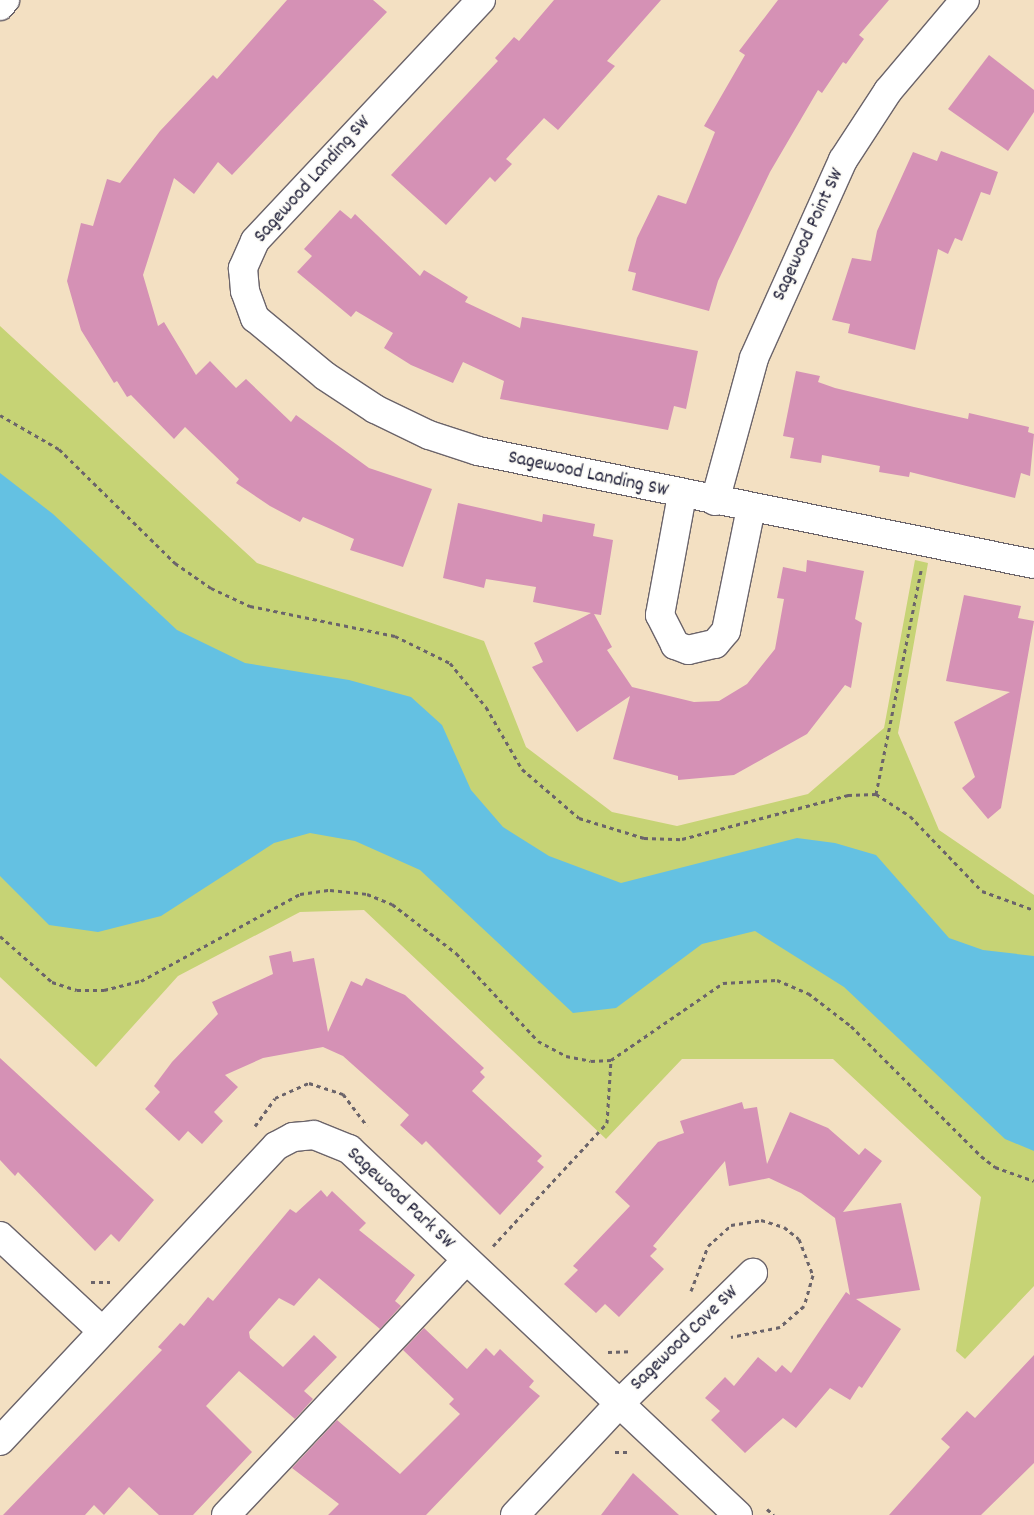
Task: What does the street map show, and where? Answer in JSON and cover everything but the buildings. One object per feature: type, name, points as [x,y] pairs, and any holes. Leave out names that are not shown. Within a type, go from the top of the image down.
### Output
[{"type":"street","points":[[0,6],[5,0]]},
{"type":"street","name":"Sagewood Landing SW","points":[[482,0],[255,241],[243,268],[245,291],[255,318],[325,376],[375,409],[430,436],[478,451],[682,495],[1034,564]]},
{"type":"street","name":"Sagewood Point SW","points":[[715,501],[754,358],[843,160],[888,91],[965,0]]},
{"type":"street","name":"Sagewood Landing SW","points":[[682,495],[660,615],[670,638],[688,650],[715,644],[726,631],[751,508]]},
{"type":"street","name":"Sagewood Park SW","points":[[0,1441],[101,1330],[276,1146],[292,1137],[314,1135],[349,1149],[475,1251],[618,1405],[749,1508]]},
{"type":"street","points":[[0,1236],[101,1330]]},
{"type":"street","points":[[226,1515],[475,1251]]},
{"type":"street","name":"Sagewood Cove SW","points":[[515,1515],[618,1405],[753,1273]]},
{"type":"path","points":[[0,415],[59,449],[175,563],[211,588],[250,606],[395,636],[450,663],[486,707],[522,769],[579,818],[610,831],[644,838],[682,838],[848,794],[876,794],[910,816],[982,891],[1034,910]]},
{"type":"path","points":[[876,794],[926,543]]},
{"type":"path","points":[[0,936],[52,982],[77,990],[104,990],[141,981],[300,894],[330,890],[367,894],[392,904],[456,953],[538,1041],[566,1056],[611,1060],[723,983],[777,980],[808,993],[851,1026],[981,1156],[1002,1170],[1034,1181]]},
{"type":"path","points":[[475,1251],[491,1248],[607,1123],[611,1060]]},
{"type":"path","points":[[253,1131],[275,1098],[309,1084],[343,1094],[371,1133]]},
{"type":"path","points":[[688,1296],[708,1246],[727,1228],[761,1220],[793,1233],[806,1250],[812,1275],[804,1306],[780,1327],[727,1338]]},
{"type":"path","points":[[491,1248],[498,1255]]},
{"type":"path","points":[[83,1279],[115,1281]]},
{"type":"path","points":[[599,1349],[624,1353],[640,1346]]},
{"type":"path","points":[[749,1508],[774,1515]]},
{"type":"green space","points":[[0,326],[257,563],[484,641],[526,747],[612,812],[677,826],[808,794],[884,728],[915,560],[928,563],[898,733],[939,830],[1034,895],[1034,1286],[965,1359],[956,1351],[981,1197],[833,1059],[682,1059],[606,1139],[364,910],[300,912],[178,976],[96,1067],[0,977]]},
{"type":"water","points":[[0,473],[53,514],[177,630],[245,663],[349,680],[411,697],[442,725],[471,790],[503,827],[549,856],[621,883],[797,838],[835,843],[876,855],[949,938],[983,950],[1034,956],[1034,1151],[1005,1139],[844,987],[755,931],[702,944],[616,1008],[573,1013],[420,870],[355,841],[310,833],[274,843],[161,916],[98,932],[49,925],[0,876]]}]
